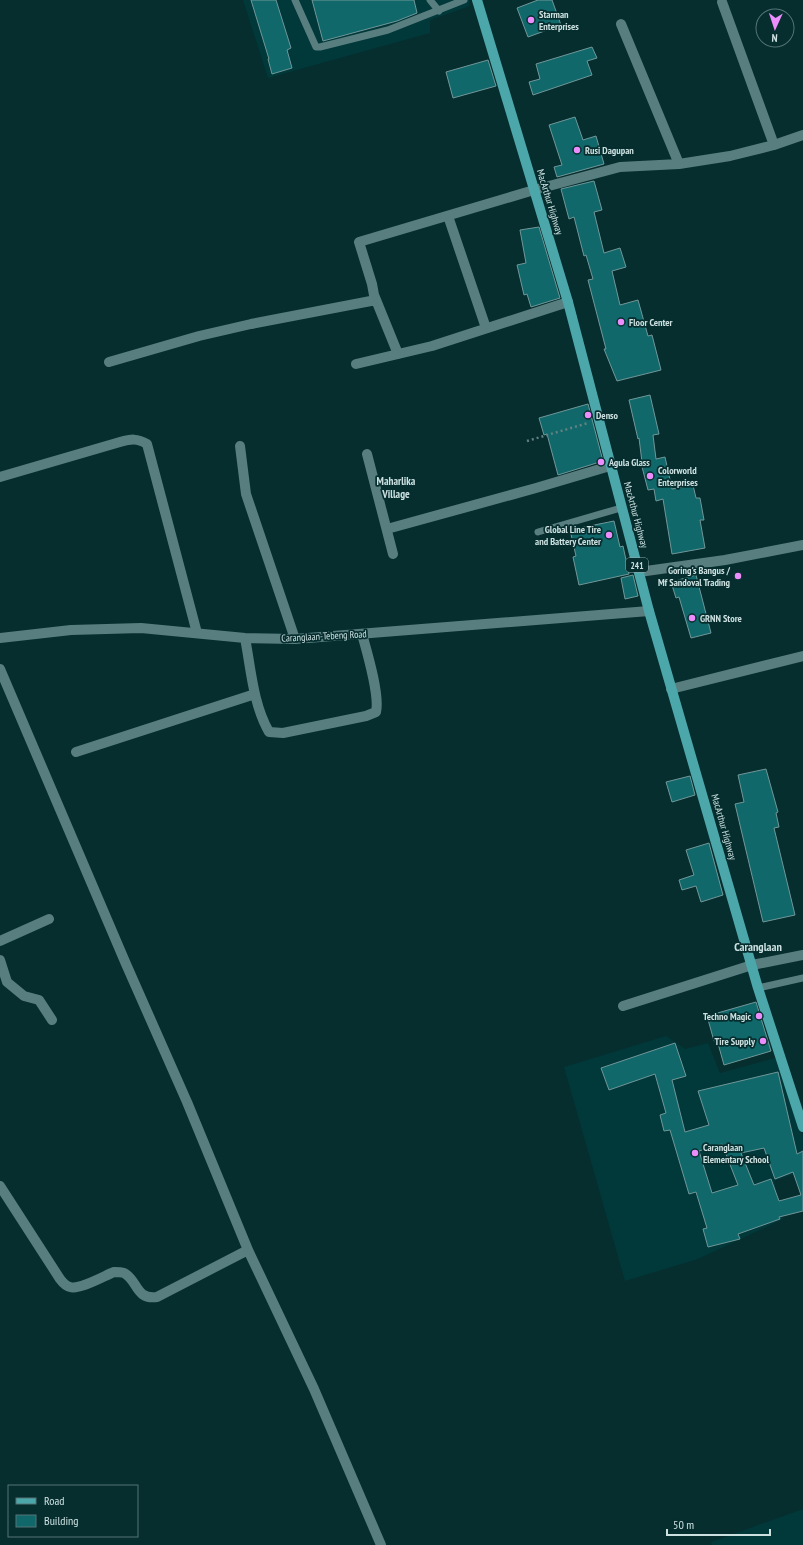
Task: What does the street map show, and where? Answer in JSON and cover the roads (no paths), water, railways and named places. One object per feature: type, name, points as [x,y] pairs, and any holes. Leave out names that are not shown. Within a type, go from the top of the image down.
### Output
[{"type":"main road","name":"MacArthur Highway","points":[[477,0],[568,302],[648,611],[758,988],[803,1127]]},
{"type":"street","points":[[722,2],[774,145]]},
{"type":"street","points":[[621,24],[679,164]]},
{"type":"street","points":[[398,354],[376,300],[359,242],[534,190],[620,167],[679,164],[730,156],[803,136]]},
{"type":"street","points":[[448,216],[486,328]]},
{"type":"street","points":[[109,362],[199,336],[251,324],[376,300]]},
{"type":"street","points":[[356,364],[432,346],[568,302]]},
{"type":"street","points":[[0,477],[133,439],[140,440],[147,444],[197,633]]},
{"type":"street","points":[[240,446],[246,494],[295,639]]},
{"type":"street","points":[[367,454],[393,554]]},
{"type":"street","points":[[387,529],[610,466]]},
{"type":"street","points":[[639,572],[725,560],[803,545]]},
{"type":"street","name":"Caranglaan-Tebeng Road","points":[[0,638],[71,630],[141,628],[245,638],[295,639],[648,611]]},
{"type":"street","points":[[245,638],[255,694],[263,721],[269,732],[283,733],[366,716],[376,712],[378,704],[362,634]]},
{"type":"street","points":[[671,689],[803,656]]},
{"type":"street","points":[[0,669],[126,964],[187,1102],[248,1250],[314,1390],[381,1545]]},
{"type":"street","points":[[76,752],[255,694]]},
{"type":"street","points":[[0,941],[49,919]]},
{"type":"street","points":[[623,1006],[752,965],[803,955]]},
{"type":"street","points":[[0,960],[7,982],[24,996],[39,1000],[52,1020]]},
{"type":"street","points":[[0,1186],[60,1279],[65,1285],[70,1287],[78,1287],[109,1274],[119,1272],[128,1276],[139,1292],[145,1296],[151,1298],[157,1297],[248,1250]]},
{"type":"lane","points":[[295,0],[316,47],[388,30],[464,0]]},
{"type":"lane","points":[[430,0],[439,11]]},
{"type":"lane","points":[[538,532],[621,508]]},
{"type":"lane","points":[[758,988],[803,978]]},
{"type":"place","name":"Starman Enterprises","points":[[531,20]]},
{"type":"place","name":"Rusi Dagupan","points":[[577,150]]},
{"type":"place","name":"Floor Center","points":[[621,322]]},
{"type":"place","name":"Denso","points":[[588,415]]},
{"type":"place","name":"Agula Glass","points":[[601,462]]},
{"type":"place","name":"Colorworld Enterprises","points":[[650,476]]},
{"type":"place","name":"Global Line Tire and Battery Center","points":[[609,535]]},
{"type":"place","name":"Goring's Bangus / Mf Sandoval Trading","points":[[738,576]]},
{"type":"place","name":"GRNN Store","points":[[692,618]]},
{"type":"place","name":"Techno Magic","points":[[759,1016]]},
{"type":"place","name":"Tire Supply","points":[[763,1041]]},
{"type":"place","name":"Caranglaan Elementary School","points":[[695,1153]]},
{"type":"district","name":"Maharlika Village","points":[[396,487]]},
{"type":"district","name":"Caranglaan","points":[[758,946]]}]
